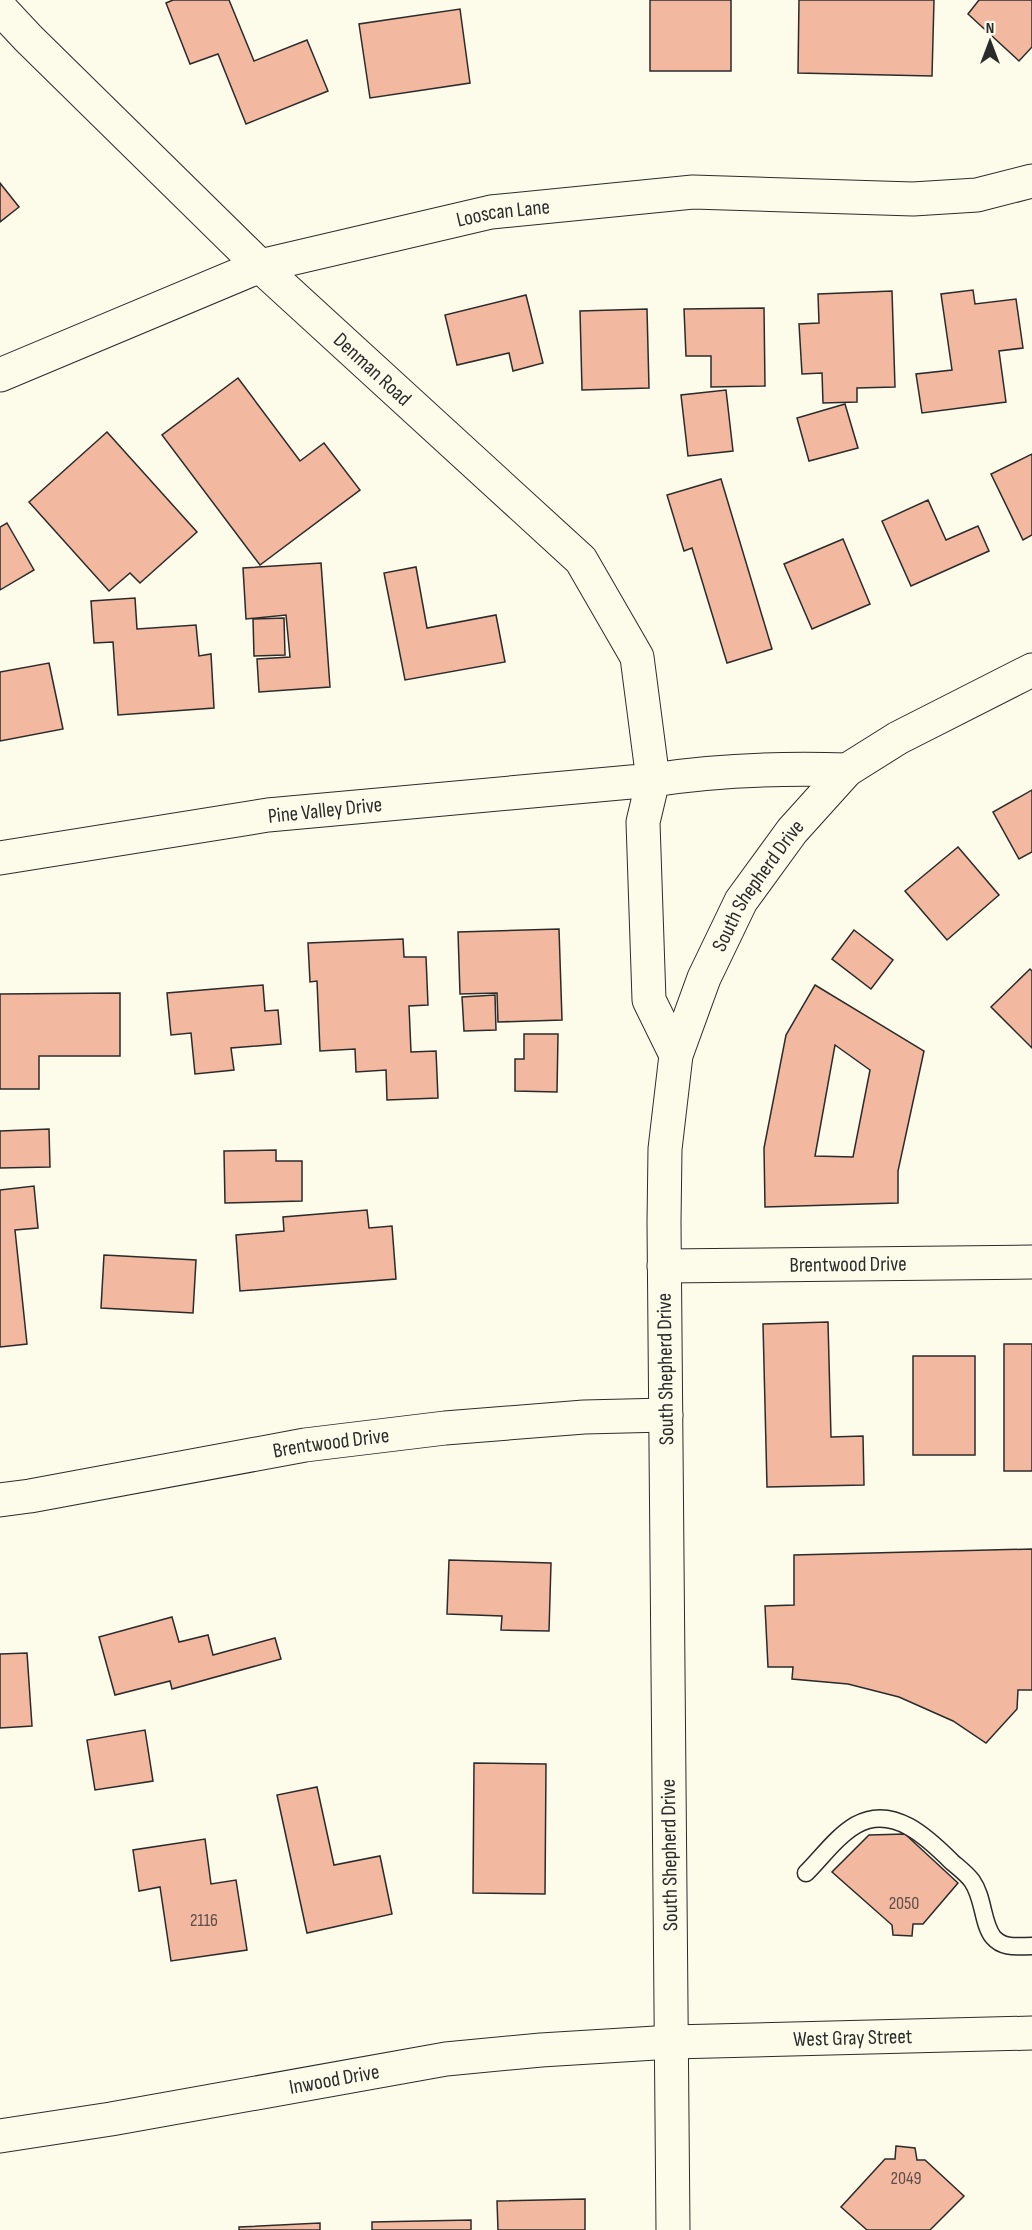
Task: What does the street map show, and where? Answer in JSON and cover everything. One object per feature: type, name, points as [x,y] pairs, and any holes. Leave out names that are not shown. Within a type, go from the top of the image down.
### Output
[{"type":"street","name":"Denman Road","points":[[0,8],[260,266],[581,560],[637,657],[653,780]]},
{"type":"street","name":"Looscan Lane","points":[[0,375],[260,266],[491,212],[693,192],[913,199],[976,195],[1032,181]]},
{"type":"street","name":"South Shepherd Drive","points":[[673,2230],[664,1266],[665,1149],[676,1055],[704,978],[741,901],[792,831],[847,770],[898,738],[1032,670]]},
{"type":"street","name":"Pine Valley Drive","points":[[0,858],[268,815],[653,780],[684,775],[797,768],[847,770]]},
{"type":"street","points":[[653,780],[643,822],[650,1000],[676,1055]]},
{"type":"street","name":"Brentwood Drive","points":[[664,1266],[1032,1262]]},
{"type":"street","name":"Brentwood Drive","points":[[0,1500],[305,1444],[445,1428],[584,1417],[666,1415]]},
{"type":"street","name":"West Gray Street","points":[[672,2042],[1032,2033]]},
{"type":"street","name":"Inwood Drive","points":[[0,2136],[111,2119],[446,2059],[541,2050],[672,2042]]},
{"type":"lane","points":[[806,1873],[858,1824],[879,1819],[899,1821],[935,1845],[972,1880],[981,1899],[988,1928],[994,1938],[1008,1947],[1032,1946]]},
{"type":"building","points":[[173,0],[229,0],[254,61],[307,40],[328,91],[246,124],[218,54],[190,64],[166,3]]},
{"type":"building","points":[[650,0],[731,0],[731,71],[650,71]]},
{"type":"building","points":[[799,0],[934,0],[932,76],[798,73]]},
{"type":"building","points":[[979,0],[1032,0],[1032,47],[1019,61],[968,14]]},
{"type":"building","points":[[460,9],[470,83],[370,98],[359,24]]},
{"type":"building","points":[[0,183],[19,207],[0,222]]},
{"type":"building","points":[[973,290],[975,304],[1016,299],[1023,348],[999,351],[1006,402],[922,413],[916,374],[952,370],[941,294]]},
{"type":"building","points":[[892,291],[895,387],[857,388],[857,402],[823,403],[822,373],[802,374],[799,324],[819,323],[818,294]]},
{"type":"building","points":[[526,295],[543,363],[513,371],[509,353],[457,365],[445,315]]},
{"type":"building","points":[[764,308],[765,386],[711,387],[711,356],[686,356],[684,309]]},
{"type":"building","points":[[647,309],[649,388],[582,390],[580,311]]},
{"type":"building","points":[[238,378],[300,461],[324,443],[360,490],[260,565],[162,435]]},
{"type":"building","points":[[726,390],[733,451],[688,456],[681,395]]},
{"type":"building","points":[[845,404],[858,448],[809,461],[797,418]]},
{"type":"building","points":[[107,432],[197,532],[140,583],[130,573],[109,591],[29,502]]},
{"type":"building","points":[[1032,454],[1032,535],[1023,540],[991,474]]},
{"type":"building","points":[[721,479],[772,649],[727,663],[692,548],[684,551],[667,495]]},
{"type":"building","points":[[928,500],[946,540],[978,526],[989,551],[911,586],[882,521]]},
{"type":"building","points":[[7,523],[34,570],[0,590],[0,527]]},
{"type":"building","points":[[843,539],[870,604],[812,629],[784,564]]},
{"type":"building","points":[[321,563],[330,687],[259,692],[257,659],[290,657],[286,615],[246,619],[243,568]]},
{"type":"building","points":[[416,567],[427,628],[496,615],[505,662],[405,680],[384,573]]},
{"type":"building","points":[[135,598],[137,629],[196,625],[199,656],[211,654],[214,708],[118,715],[113,642],[94,643],[91,601]]},
{"type":"building","points":[[284,618],[285,655],[254,656],[253,619]]},
{"type":"building","points":[[49,663],[63,729],[0,741],[0,672]]},
{"type":"building","points":[[1032,790],[1032,852],[1019,859],[993,812]]},
{"type":"building","points":[[958,847],[999,895],[947,940],[905,891]]},
{"type":"building","points":[[559,929],[562,1020],[498,1022],[497,993],[460,994],[458,932]]},
{"type":"building","points":[[854,930],[893,960],[871,989],[832,959]]},
{"type":"building","points":[[403,939],[404,957],[426,957],[428,1005],[409,1006],[411,1052],[436,1051],[438,1098],[387,1100],[386,1070],[356,1072],[355,1049],[320,1051],[317,981],[310,982],[308,943]]},
{"type":"building","points":[[1030,969],[1032,971],[1032,1048],[991,1007]]},
{"type":"building","points":[[263,985],[265,1011],[278,1010],[281,1044],[231,1048],[234,1070],[195,1074],[191,1033],[171,1035],[167,993]]},
{"type":"building","points":[[815,985],[924,1051],[898,1171],[898,1203],[765,1207],[764,1148],[786,1035]],"holes":[[[835,1045],[870,1070],[853,1157],[815,1156]]]},
{"type":"building","points":[[120,993],[120,1056],[39,1056],[39,1089],[0,1089],[0,994]]},
{"type":"building","points":[[495,995],[496,1030],[464,1031],[462,997]]},
{"type":"building","points":[[524,1034],[558,1034],[557,1092],[515,1091],[515,1059],[524,1059]]},
{"type":"building","points":[[49,1129],[50,1167],[0,1168],[0,1131]]},
{"type":"building","points":[[276,1150],[276,1161],[302,1161],[302,1201],[225,1203],[224,1151]]},
{"type":"building","points":[[34,1186],[38,1228],[15,1230],[27,1344],[0,1347],[0,1190]]},
{"type":"building","points":[[367,1210],[369,1228],[392,1226],[396,1279],[240,1291],[236,1235],[284,1231],[283,1217]]},
{"type":"building","points":[[104,1255],[196,1260],[193,1313],[101,1308]]},
{"type":"building","points":[[828,1322],[831,1437],[863,1436],[864,1485],[767,1487],[763,1324]]},
{"type":"building","points":[[1004,1344],[1032,1344],[1032,1471],[1004,1471]]},
{"type":"building","points":[[913,1356],[975,1356],[975,1455],[913,1455]]},
{"type":"building","points":[[1032,1549],[1032,1690],[1018,1690],[1017,1709],[986,1743],[953,1721],[899,1697],[848,1684],[792,1679],[793,1667],[768,1667],[765,1606],[794,1605],[794,1555]]},
{"type":"building","points":[[449,1560],[551,1563],[549,1631],[501,1630],[502,1616],[447,1614]]},
{"type":"building","points":[[172,1617],[179,1642],[208,1635],[213,1655],[275,1638],[281,1659],[172,1689],[170,1681],[115,1695],[99,1637]]},
{"type":"building","points":[[27,1653],[32,1726],[0,1728],[0,1654]]},
{"type":"building","points":[[145,1730],[153,1781],[95,1790],[87,1740]]},
{"type":"building","points":[[474,1763],[546,1764],[545,1894],[473,1893]]},
{"type":"building","points":[[317,1787],[334,1865],[380,1856],[392,1914],[307,1933],[277,1795]]},
{"type":"building","points":[[905,1834],[958,1883],[923,1924],[913,1924],[912,1936],[893,1935],[892,1925],[832,1872],[869,1835]]},
{"type":"building","points":[[205,1839],[211,1884],[236,1880],[247,1950],[171,1961],[160,1887],[139,1891],[133,1850]]},
{"type":"building","points":[[896,2146],[915,2148],[917,2160],[925,2160],[964,2196],[930,2230],[867,2230],[841,2207],[885,2159],[895,2159]]},
{"type":"building","points":[[585,2199],[585,2230],[498,2230],[497,2201]]},
{"type":"building","points":[[471,2220],[471,2230],[372,2230],[372,2222]]},
{"type":"building","points":[[320,2223],[320,2230],[239,2230],[239,2227]]}]
